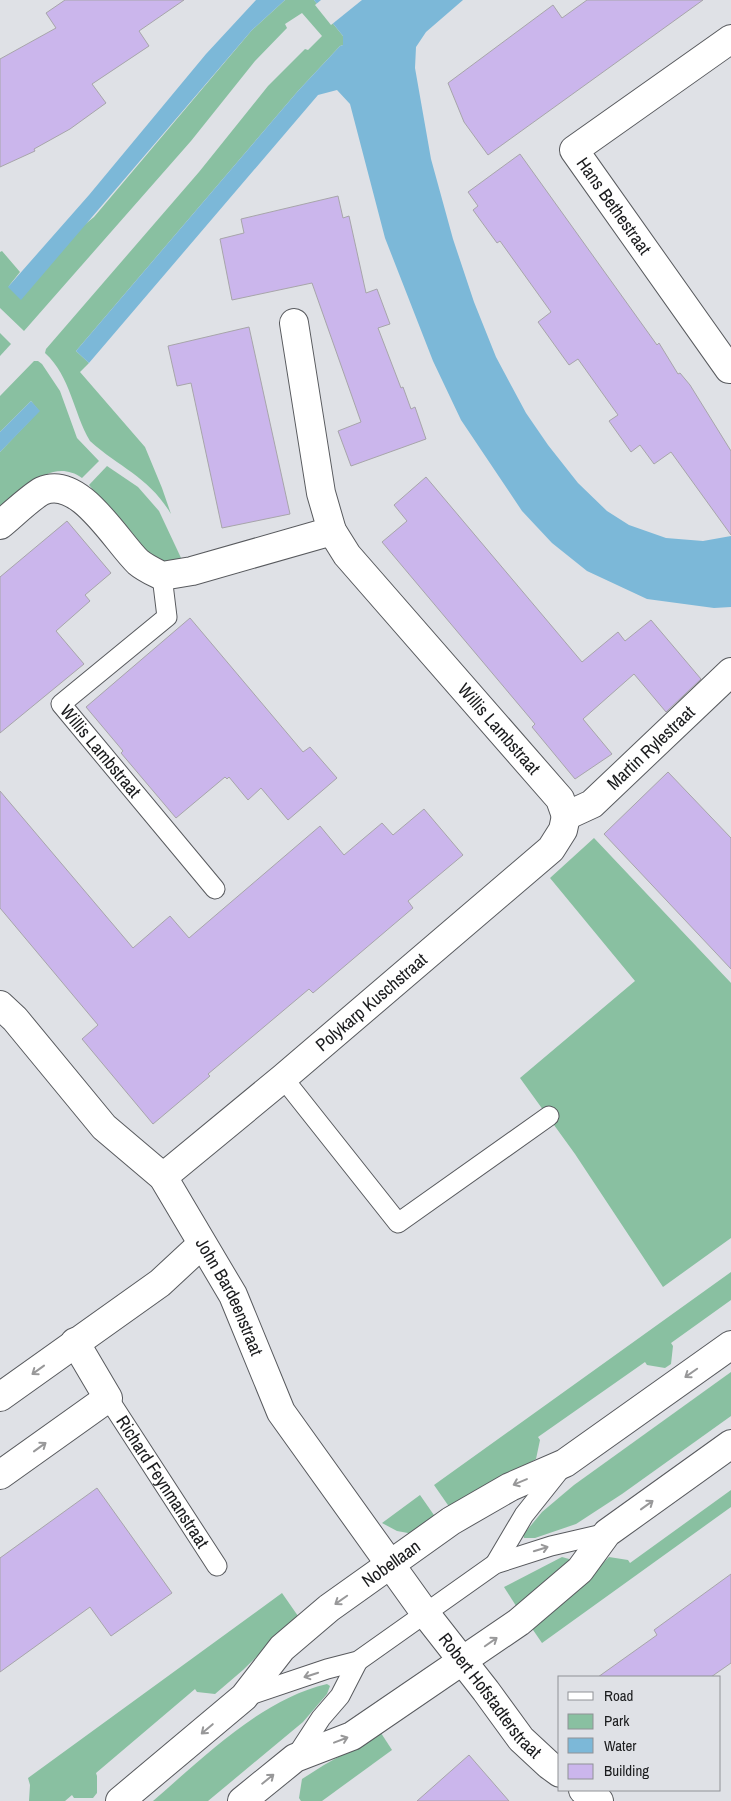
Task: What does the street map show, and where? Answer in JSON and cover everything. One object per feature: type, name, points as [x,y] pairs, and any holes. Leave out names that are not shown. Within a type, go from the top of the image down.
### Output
[{"type":"street","name":"Hans Bethestraat","points":[[731,40],[574,150],[729,369],[731,368]]},
{"type":"street","name":"Willis Lambstraat","points":[[294,323],[321,493],[332,531],[347,555],[560,799],[566,816]]},
{"type":"street","points":[[0,525],[42,491],[54,488],[67,490],[83,499],[140,563],[162,576],[192,571],[332,531]]},
{"type":"street","name":"Martin Rylestraat","points":[[566,816],[592,804],[731,672]]},
{"type":"street","name":"Polykarp Kuschstraat","points":[[163,1177],[283,1078],[555,845],[563,830],[566,816]]},
{"type":"street","name":"John Bardeenstraat","points":[[0,1005],[15,1019],[104,1127],[163,1177],[233,1295],[281,1412],[359,1522],[392,1564],[425,1613]]},
{"type":"street","points":[[0,1397],[160,1283],[202,1244]]},
{"type":"street","name":"Richard Feynmanstraat","points":[[0,1475],[108,1398],[75,1342]]},
{"type":"street","name":"Nobellaan","points":[[120,1801],[244,1697],[282,1648],[329,1608],[475,1506],[510,1486],[565,1463],[731,1345]]},
{"type":"street","name":"Nobellaan","points":[[242,1801],[295,1758],[352,1736],[519,1622],[580,1570],[607,1533],[731,1444]]},
{"type":"street","name":"Robert Hofstadterstraat","points":[[425,1613],[521,1739],[558,1772]]},
{"type":"street","points":[[584,1791],[599,1801]]},
{"type":"lane","name":"Willis Lambstraat","points":[[162,576],[166,617],[61,704],[215,889]]},
{"type":"lane","points":[[283,1078],[398,1223],[549,1116]]},
{"type":"lane","name":"Richard Feynmanstraat","points":[[108,1398],[217,1566]]},
{"type":"lane","name":"Nobellaan","points":[[495,1564],[524,1515],[565,1463]]},
{"type":"lane","name":"Nobellaan","points":[[244,1697],[358,1661],[495,1564],[551,1546],[607,1533]]},
{"type":"lane","name":"Nobellaan","points":[[295,1758],[321,1718],[340,1696],[358,1661]]},
{"type":"green space","points":[[285,0],[314,0],[343,36],[343,45],[298,91],[76,351],[89,363],[80,372],[145,447],[171,514],[162,501],[144,482],[90,441],[61,373],[45,353],[46,349],[199,172],[268,86],[305,49],[308,50],[322,36],[302,13],[285,24],[287,28],[255,61],[191,141],[24,331],[0,308],[0,252],[2,251],[20,272],[8,287],[94,217],[252,30]]},
{"type":"green space","points":[[0,333],[11,344],[0,356]]},
{"type":"green space","points":[[34,361],[42,364],[60,391],[77,438],[99,461],[82,478],[71,472],[59,471],[38,479],[0,511],[0,452],[39,411],[31,401],[0,432],[0,396]]},
{"type":"green space","points":[[107,466],[138,487],[159,511],[182,560],[169,564],[149,556],[89,485]]},
{"type":"green space","points":[[594,838],[731,983],[731,1238],[663,1287],[575,1154],[520,1078],[635,981],[550,878]]},
{"type":"green space","points":[[731,1272],[731,1300],[671,1343],[673,1346],[671,1364],[665,1368],[647,1365],[645,1362],[538,1437],[540,1440],[536,1459],[450,1508],[434,1485]]},
{"type":"green space","points":[[731,1372],[731,1416],[622,1494],[576,1524],[535,1538],[524,1538],[523,1535],[542,1512],[574,1485]]},
{"type":"green space","points":[[731,1490],[731,1507],[542,1643],[531,1627],[586,1580],[609,1557],[628,1560],[630,1563]]},
{"type":"green space","points":[[420,1495],[436,1518],[410,1536],[408,1533],[397,1531],[382,1523]]},
{"type":"green space","points":[[562,1557],[569,1559],[572,1563],[518,1609],[504,1587]]},
{"type":"green space","points":[[282,1593],[298,1616],[243,1670],[215,1694],[197,1692],[195,1689],[96,1773],[97,1793],[93,1798],[74,1798],[72,1795],[65,1801],[29,1801],[30,1785],[28,1778]]},
{"type":"green space","points":[[327,1684],[330,1686],[327,1694],[303,1722],[208,1801],[153,1801],[213,1749],[256,1716],[302,1692]]},
{"type":"green space","points":[[381,1733],[392,1750],[322,1801],[301,1801],[299,1798],[302,1779]]},
{"type":"water","points":[[256,0],[285,0],[252,30],[21,300],[8,287],[89,195],[206,54]]},
{"type":"water","points":[[314,0],[463,0],[426,32],[416,47],[415,68],[431,159],[453,239],[474,302],[496,357],[526,413],[548,445],[578,483],[607,511],[629,525],[666,538],[703,541],[731,536],[731,607],[714,608],[647,599],[587,571],[552,543],[522,511],[461,420],[433,361],[385,238],[350,104],[337,90],[318,95],[89,363],[76,351],[298,91],[343,45],[343,36]]},
{"type":"water","points":[[31,401],[40,411],[0,452],[0,432]]},
{"type":"pier","points":[[321,0],[362,0],[331,25],[315,5]]},
{"type":"building","points":[[65,0],[184,0],[139,31],[149,46],[92,84],[106,103],[70,129],[34,149],[35,151],[0,167],[0,59],[56,28],[46,13]]},
{"type":"building","points":[[587,0],[703,0],[488,155],[464,122],[448,83],[553,5],[562,18]]},
{"type":"building","points":[[520,154],[657,345],[659,343],[678,374],[680,373],[690,385],[731,451],[731,535],[671,452],[654,464],[640,445],[631,452],[609,421],[618,415],[578,359],[569,365],[538,322],[551,312],[500,241],[497,243],[473,210],[478,206],[468,192]]},
{"type":"building","points":[[338,196],[343,218],[349,216],[366,293],[377,289],[390,324],[378,328],[401,388],[403,387],[411,409],[415,407],[426,439],[351,466],[338,431],[361,422],[312,283],[232,300],[220,239],[244,233],[241,219]]},
{"type":"building","points":[[249,327],[290,514],[222,528],[191,383],[177,386],[168,346]]},
{"type":"building","points":[[426,477],[582,662],[618,632],[625,641],[651,620],[701,679],[666,712],[634,674],[583,719],[612,754],[575,779],[532,727],[535,724],[382,542],[407,521],[394,505]]},
{"type":"building","points":[[67,521],[111,573],[85,595],[90,601],[56,631],[84,664],[0,733],[0,577]]},
{"type":"building","points":[[190,618],[303,752],[310,747],[337,778],[288,820],[261,788],[248,800],[229,777],[227,779],[225,777],[176,818],[121,753],[123,751],[86,707]]},
{"type":"building","points":[[668,772],[731,838],[731,969],[604,834]]},
{"type":"building","points":[[0,791],[133,948],[170,916],[189,938],[320,826],[344,855],[382,823],[393,835],[424,809],[463,855],[408,901],[413,908],[313,993],[309,989],[208,1074],[210,1076],[153,1124],[82,1039],[98,1025],[0,908]]},
{"type":"building","points":[[97,1488],[172,1593],[111,1636],[90,1607],[0,1672],[0,1558]]},
{"type":"building","points":[[731,1574],[731,1663],[712,1676],[599,1676],[657,1635],[654,1630]]},
{"type":"building","points":[[469,1755],[509,1801],[417,1801]]}]
